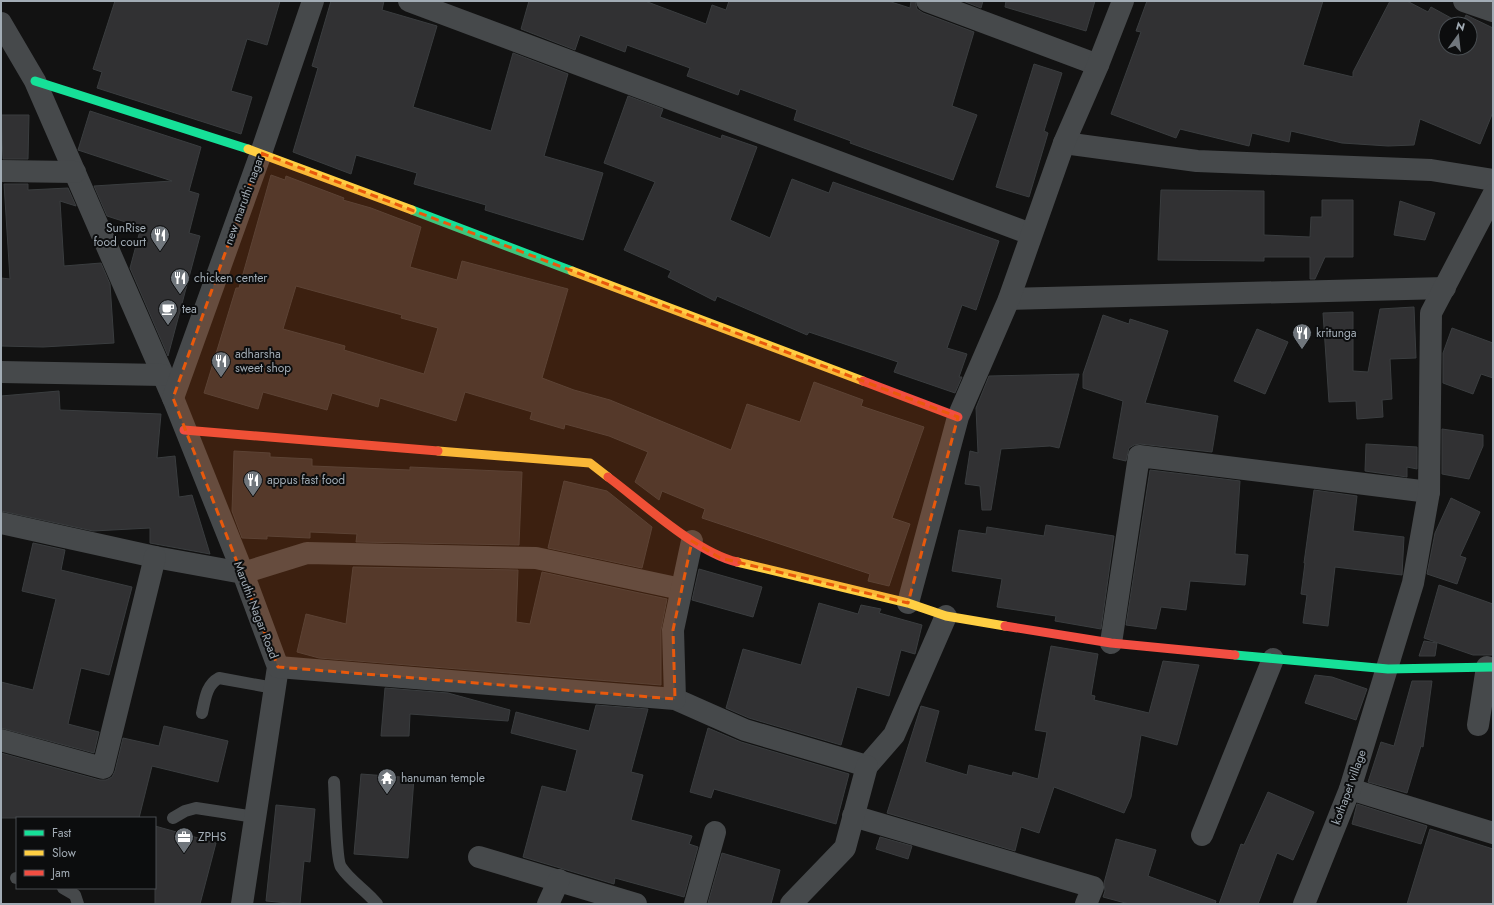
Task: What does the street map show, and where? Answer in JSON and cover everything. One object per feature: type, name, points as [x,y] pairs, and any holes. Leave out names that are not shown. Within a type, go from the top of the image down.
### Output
[{"type":"street","name":"new maruthi nagar","points":[[172,398],[261,153],[313,1]]},
{"type":"street","points":[[409,1],[1031,234]]},
{"type":"street","points":[[927,1],[1098,65]]},
{"type":"street","points":[[908,603],[958,417],[1009,299],[1064,143],[1124,1]]},
{"type":"street","points":[[1464,1],[1493,11]]},
{"type":"street","name":"Maruthi Nagar Road","points":[[1,23],[34,80],[163,376],[243,573],[278,667],[242,904]]},
{"type":"street","points":[[34,80],[261,153],[958,417]]},
{"type":"street","points":[[1064,143],[1197,161],[1431,170],[1493,180]]},
{"type":"street","points":[[1,171],[75,172]]},
{"type":"street","name":"kothapet village","points":[[1304,904],[1350,789],[1388,669],[1413,583],[1429,492],[1431,313],[1493,195]]},
{"type":"street","points":[[1009,299],[1445,288]]},
{"type":"street","points":[[1,372],[163,376]]},
{"type":"street","points":[[184,430],[590,463],[692,541],[720,558],[908,603],[946,616],[1111,643],[1273,659],[1388,669],[1490,667],[1478,725]]},
{"type":"street","points":[[1111,643],[1139,456],[1429,492]]},
{"type":"street","points":[[1,523],[155,557],[243,573],[307,553],[536,558],[681,588]]},
{"type":"street","points":[[675,699],[673,630],[692,541]]},
{"type":"street","points":[[1,740],[103,768],[155,557]]},
{"type":"street","points":[[791,904],[845,848],[867,766],[894,735],[946,616]]},
{"type":"street","points":[[1202,835],[1273,659]]},
{"type":"street","points":[[278,667],[675,699],[745,730],[867,766]]},
{"type":"street","points":[[1350,789],[1493,833]]},
{"type":"street","points":[[853,816],[1093,887],[1086,904]]},
{"type":"street","points":[[695,904],[715,832]]},
{"type":"street","points":[[479,857],[636,904]]},
{"type":"street","points":[[548,904],[558,880]]},
{"type":"lane","points":[[202,713],[208,688],[212,682],[219,678],[274,688]]},
{"type":"lane","points":[[334,782],[339,866],[350,879],[367,891],[378,904]]},
{"type":"lane","points":[[173,818],[185,811],[196,808],[255,817]]},
{"type":"lane","points":[[65,889],[75,895],[78,904]]},
{"type":"highlighted area","points":[[261,153],[958,417],[908,603],[720,558],[692,541],[673,630],[675,699],[278,667],[173,398]]},
{"type":"building","points":[[115,1],[280,1],[267,45],[247,39],[231,91],[252,97],[241,134],[97,88],[102,72],[93,69]]},
{"type":"building","points":[[331,1],[384,1],[382,10],[437,26],[413,107],[491,131],[513,53],[568,74],[544,156],[603,173],[583,240],[485,210],[486,205],[414,184],[417,173],[356,155],[351,174],[293,152],[318,68],[312,66]]},
{"type":"building","points":[[529,1],[645,1],[706,24],[712,5],[726,10],[729,1],[888,1],[910,8],[911,1],[915,1],[917,9],[923,13],[974,32],[952,106],[977,115],[953,180],[850,143],[851,141],[794,120],[797,110],[740,89],[738,95],[687,76],[690,68],[627,45],[625,52],[580,35],[575,50],[521,29]]},
{"type":"building","points":[[963,1],[983,1],[981,8]]},
{"type":"building","points":[[1006,1],[1095,1],[1086,31],[1005,7]]},
{"type":"building","points":[[1147,1],[1323,1],[1303,65],[1353,77],[1353,72],[1390,1],[1407,1],[1428,12],[1431,7],[1447,16],[1438,16],[1438,56],[1478,56],[1478,21],[1493,28],[1493,112],[1480,144],[1420,119],[1414,145],[1388,146],[1342,143],[1291,131],[1289,142],[1252,133],[1249,146],[1180,129],[1176,138],[1111,114],[1141,32],[1136,31]]},
{"type":"building","points":[[1034,64],[1062,73],[1044,131],[1048,133],[1029,197],[996,187]]},
{"type":"building","points":[[628,96],[663,109],[660,117],[721,139],[722,135],[757,147],[730,220],[770,238],[792,179],[829,193],[833,182],[999,241],[976,310],[962,305],[947,348],[967,354],[959,377],[962,377],[955,393],[894,372],[898,362],[809,332],[807,335],[717,296],[715,301],[668,277],[671,271],[624,250],[655,182],[604,163]]},
{"type":"building","points":[[90,111],[201,147],[189,191],[199,194],[189,233],[200,236],[168,356],[130,268],[141,227],[107,216],[94,186],[172,181],[78,150]]},
{"type":"building","points":[[1,115],[29,115],[28,159],[3,159]]},
{"type":"building","points":[[271,175],[285,180],[286,176],[344,198],[343,200],[371,208],[421,227],[410,267],[457,280],[462,261],[568,289],[542,378],[574,390],[610,400],[731,450],[747,404],[800,422],[814,382],[863,400],[861,406],[924,427],[892,518],[910,524],[889,586],[868,581],[870,574],[702,518],[705,509],[662,491],[659,500],[635,482],[648,452],[609,436],[565,424],[564,429],[530,419],[532,412],[465,392],[456,421],[380,398],[378,407],[332,393],[327,410],[263,392],[258,409],[204,393],[236,288],[239,288]],"holes":[[[296,286],[402,315],[401,318],[438,328],[424,374],[344,350],[345,346],[283,329]]]},
{"type":"building","points":[[4,184],[28,184],[28,190],[68,188],[76,206],[60,201],[64,266],[101,263],[110,284],[114,343],[43,347],[1,346],[1,278],[10,279]]},
{"type":"building","points":[[1161,190],[1264,191],[1264,235],[1310,237],[1311,217],[1322,217],[1322,200],[1353,200],[1353,257],[1325,257],[1315,279],[1310,279],[1310,257],[1264,257],[1264,261],[1158,260]]},
{"type":"building","points":[[1400,201],[1435,213],[1425,240],[1394,235]]},
{"type":"building","points":[[1414,307],[1416,358],[1390,359],[1392,399],[1382,400],[1383,417],[1357,419],[1356,401],[1329,402],[1323,313],[1353,312],[1353,371],[1368,372],[1380,309]]},
{"type":"building","points":[[1103,315],[1129,324],[1130,319],[1168,331],[1145,403],[1218,416],[1212,452],[1140,444],[1129,448],[1126,461],[1113,458],[1123,401],[1083,388],[1083,374]]},
{"type":"building","points":[[1452,328],[1493,343],[1493,378],[1481,374],[1473,394],[1443,383],[1443,353]]},
{"type":"building","points":[[1257,329],[1288,342],[1265,394],[1234,381]]},
{"type":"building","points":[[1079,374],[1059,448],[1050,446],[1001,449],[991,510],[982,510],[980,486],[965,484],[970,451],[978,453],[976,408],[989,376]]},
{"type":"building","points":[[59,391],[60,410],[161,414],[157,458],[175,456],[179,497],[192,495],[210,554],[150,543],[150,528],[93,531],[1,511],[1,396]]},
{"type":"building","points":[[1442,429],[1483,435],[1483,446],[1469,479],[1442,474]]},
{"type":"building","points":[[1366,444],[1417,447],[1417,469],[1407,467],[1407,477],[1365,471]]},
{"type":"building","points":[[234,451],[270,453],[270,457],[312,459],[312,466],[410,470],[410,467],[522,472],[519,545],[356,542],[357,534],[310,532],[310,538],[267,536],[267,539],[242,538],[232,511]]},
{"type":"building","points":[[1150,470],[1240,481],[1235,554],[1248,555],[1245,585],[1190,581],[1186,610],[1161,607],[1156,629],[1126,625]]},
{"type":"building","points":[[564,481],[607,491],[652,527],[642,568],[548,548]]},
{"type":"building","points":[[1314,490],[1357,496],[1353,531],[1404,537],[1402,575],[1335,567],[1328,626],[1303,623],[1307,595],[1301,594]]},
{"type":"building","points":[[1451,498],[1480,512],[1460,556],[1466,558],[1457,584],[1427,574],[1435,533]]},
{"type":"building","points":[[1046,525],[1114,536],[1101,629],[1055,621],[1056,616],[997,607],[1002,579],[952,571],[959,530],[986,534],[987,527],[1044,536]]},
{"type":"building","points":[[33,543],[65,550],[61,570],[132,587],[109,675],[81,668],[68,724],[99,732],[94,753],[1,728],[1,682],[33,690],[56,599],[22,591]]},
{"type":"building","points":[[353,567],[518,570],[516,622],[530,624],[542,572],[667,599],[661,630],[661,685],[319,658],[297,652],[306,614],[346,624]]},
{"type":"building","points":[[699,569],[762,587],[753,617],[692,600]]},
{"type":"building","points":[[1439,585],[1493,604],[1493,655],[1473,655],[1424,638]]},
{"type":"building","points":[[819,603],[858,614],[861,605],[881,609],[879,613],[922,625],[915,654],[901,650],[889,696],[857,687],[841,745],[749,718],[726,708],[743,649],[801,665]]},
{"type":"building","points":[[1424,641],[1437,643],[1435,656],[1419,656]]},
{"type":"building","points":[[1051,646],[1098,654],[1091,695],[1095,696],[1094,700],[1149,713],[1163,661],[1199,665],[1177,745],[1141,735],[1131,797],[1124,813],[1054,787],[1039,833],[1021,827],[1015,851],[887,813],[921,706],[939,711],[925,762],[967,775],[969,765],[1012,776],[1013,772],[1038,779],[1047,732],[1035,730]]},
{"type":"building","points":[[1315,675],[1332,677],[1367,689],[1356,720],[1305,703]]},
{"type":"building","points":[[1412,681],[1432,681],[1423,747],[1421,746],[1407,793],[1368,782],[1381,742],[1394,746]]},
{"type":"building","points":[[385,688],[448,693],[510,710],[508,721],[410,714],[409,736],[381,736]]},
{"type":"building","points":[[596,705],[648,709],[631,772],[643,775],[631,820],[692,836],[689,844],[698,847],[684,897],[615,878],[614,884],[523,857],[542,786],[566,792],[577,750],[511,733],[516,712],[589,731]]},
{"type":"building","points":[[164,726],[228,741],[218,782],[152,766],[139,817],[1,818],[1,753],[100,780],[106,780],[112,777],[115,771],[123,738],[159,746]]},
{"type":"building","points":[[708,728],[741,742],[849,774],[836,824],[714,789],[711,798],[690,792]]},
{"type":"building","points":[[361,774],[414,778],[408,858],[354,854]]},
{"type":"building","points":[[1268,792],[1314,812],[1293,860],[1277,853],[1258,904],[1219,904],[1241,844],[1244,845]]},
{"type":"building","points":[[1357,804],[1427,826],[1421,844],[1352,824]]},
{"type":"building","points":[[276,805],[315,809],[310,862],[304,861],[300,904],[266,901]]},
{"type":"building","points":[[156,826],[216,843],[200,904],[155,904]]},
{"type":"building","points":[[1430,829],[1493,849],[1493,904],[1407,904]]},
{"type":"building","points":[[880,837],[912,846],[908,859],[876,849]]},
{"type":"building","points":[[1116,839],[1156,850],[1148,876],[1216,901],[1215,904],[1129,904],[1103,897],[1105,891],[1104,883]]},
{"type":"building","points":[[722,853],[780,870],[771,904],[708,903]]},
{"type":"traffic: fast","points":[[35,81],[248,149]]},
{"type":"traffic: fast","points":[[412,210],[572,271]]},
{"type":"traffic: fast","points":[[1235,655],[1388,669],[1493,667]]},
{"type":"traffic: slow","points":[[248,149],[412,210]]},
{"type":"traffic: slow","points":[[572,271],[863,381]]},
{"type":"traffic: slow","points":[[438,451],[590,463],[608,477]]},
{"type":"traffic: slow","points":[[737,562],[908,603],[946,616],[1005,626]]},
{"type":"traffic: jam","points":[[863,381],[958,417]]},
{"type":"traffic: jam","points":[[184,430],[438,451]]},
{"type":"traffic: jam","points":[[608,477],[687,538],[721,557],[737,562]]},
{"type":"traffic: jam","points":[[1005,626],[1111,643],[1235,655]]},
{"type":"place","name":"SunRise food court","points":[[160,252]]},
{"type":"place","name":"chicken center","points":[[180,295]]},
{"type":"place","name":"tea","points":[[168,326]]},
{"type":"place","name":"kritunga","points":[[1302,350]]},
{"type":"place","name":"adharsha sweet shop","points":[[221,378]]},
{"type":"place","name":"appus fast food","points":[[253,497]]},
{"type":"place","name":"hanuman temple","points":[[387,795]]},
{"type":"place","name":"ZPHS","points":[[184,854]]}]
